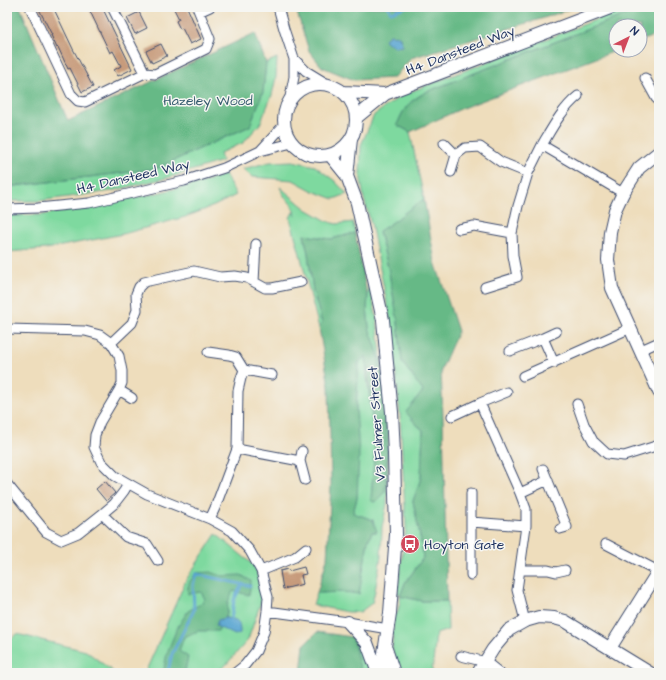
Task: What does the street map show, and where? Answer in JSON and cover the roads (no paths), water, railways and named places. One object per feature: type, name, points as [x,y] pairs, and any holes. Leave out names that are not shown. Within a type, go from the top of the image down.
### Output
[{"type":"street","points":[[30,7],[71,94],[78,101],[85,102],[145,73],[155,74],[206,49],[210,39],[198,10],[210,7]]},
{"type":"street","points":[[112,7],[145,73]]},
{"type":"street","points":[[278,7],[294,59],[294,77],[289,102],[285,113],[284,125],[287,134],[292,143],[298,149],[314,156],[330,155],[339,152],[346,146],[356,129],[357,117],[350,99],[344,92],[306,71],[294,59]]},
{"type":"street","name":"H4 Dansteed Way","points":[[357,117],[385,94],[613,7]]},
{"type":"street","points":[[645,78],[659,101]]},
{"type":"street","points":[[289,102],[295,94],[310,85],[329,85]]},
{"type":"street","name":"H4 Dansteed Way","points":[[344,92],[385,94]]},
{"type":"street","points":[[485,286],[516,277],[512,256],[512,233],[528,173],[553,127],[571,102],[578,96]]},
{"type":"street","name":"H4 Dansteed Way","points":[[260,151],[284,125]]},
{"type":"street","name":"V3 Fulmer Street","points":[[347,176],[351,139]]},
{"type":"street","name":"H4 Dansteed Way","points":[[7,209],[38,208],[90,203],[184,182],[224,168],[260,151],[292,143]]},
{"type":"street","points":[[444,143],[456,155]]},
{"type":"street","points":[[542,145],[623,192]]},
{"type":"street","points":[[451,172],[456,155],[465,148],[480,147],[501,162],[528,173]]},
{"type":"street","points":[[659,152],[639,168],[623,192],[615,210],[610,232],[608,260],[612,288],[659,392]]},
{"type":"street","name":"V3 Fulmer Street","points":[[330,155],[347,176],[357,203],[364,231],[383,320],[392,412],[396,534],[390,613],[380,673]]},
{"type":"street","points":[[460,229],[474,226],[512,233]]},
{"type":"street","points":[[254,282],[256,244]]},
{"type":"street","points":[[112,343],[132,323],[137,310],[136,294],[139,287],[144,282],[194,271],[220,277],[235,276],[247,278],[265,288],[301,282]]},
{"type":"street","points":[[523,376],[631,328]]},
{"type":"street","points":[[7,329],[85,331],[100,335],[112,343],[119,356],[122,371],[122,383],[100,422],[95,435],[94,447],[101,462],[115,476],[128,484],[147,494],[210,518],[232,531],[250,551],[261,571],[268,597],[267,611],[264,632],[256,651],[245,665],[235,673]]},
{"type":"street","points":[[510,351],[556,332]]},
{"type":"street","points":[[543,338],[554,363]]},
{"type":"street","points":[[641,350],[659,342]]},
{"type":"street","points":[[208,352],[229,354],[236,357],[244,370],[272,375]]},
{"type":"street","points":[[210,518],[237,449],[238,391],[244,370]]},
{"type":"street","points":[[119,390],[132,398]]},
{"type":"street","points":[[452,416],[507,392]]},
{"type":"street","points":[[480,403],[526,508],[526,526],[517,590],[525,621]]},
{"type":"street","points":[[577,404],[584,424],[593,441],[607,454],[624,456],[659,445]]},
{"type":"street","points":[[237,449],[300,461]]},
{"type":"street","points":[[302,451],[300,461],[305,480]]},
{"type":"street","points":[[542,469],[567,527],[560,529]]},
{"type":"street","points":[[520,493],[548,480]]},
{"type":"street","points":[[7,484],[46,532],[61,540],[78,533],[114,504],[128,484]]},
{"type":"street","points":[[471,493],[471,575]]},
{"type":"street","points":[[102,514],[126,537],[147,544],[158,561]]},
{"type":"street","points":[[471,522],[526,526]]},
{"type":"street","points":[[606,544],[659,570],[610,648]]},
{"type":"street","points":[[261,571],[295,557],[306,548]]},
{"type":"street","points":[[520,570],[548,570],[556,572],[565,570]]},
{"type":"street","points":[[267,611],[388,629]]},
{"type":"street","points":[[478,673],[493,649],[509,630],[525,621],[539,617],[554,618],[565,621],[650,673]]},
{"type":"street","points":[[348,622],[367,642],[380,673]]},
{"type":"street","points":[[385,646],[394,673]]},
{"type":"street","points":[[461,656],[486,662],[500,673]]},
{"type":"water","points":[[390,35],[399,36],[403,46],[395,47],[384,40]]},
{"type":"water","points":[[226,618],[238,621],[240,633],[235,635],[216,626],[218,620]]},
{"type":"waterway","points":[[388,7],[391,12],[405,7]]},
{"type":"waterway","points":[[168,671],[172,654],[194,610],[193,585],[196,574],[250,586]]},
{"type":"waterway","points":[[231,619],[234,600],[242,584]]},
{"type":"place","name":"Hoyton Gate","points":[[410,544]]},
{"type":"park label","name":"Hazeley Wood","points":[[208,100]]}]
